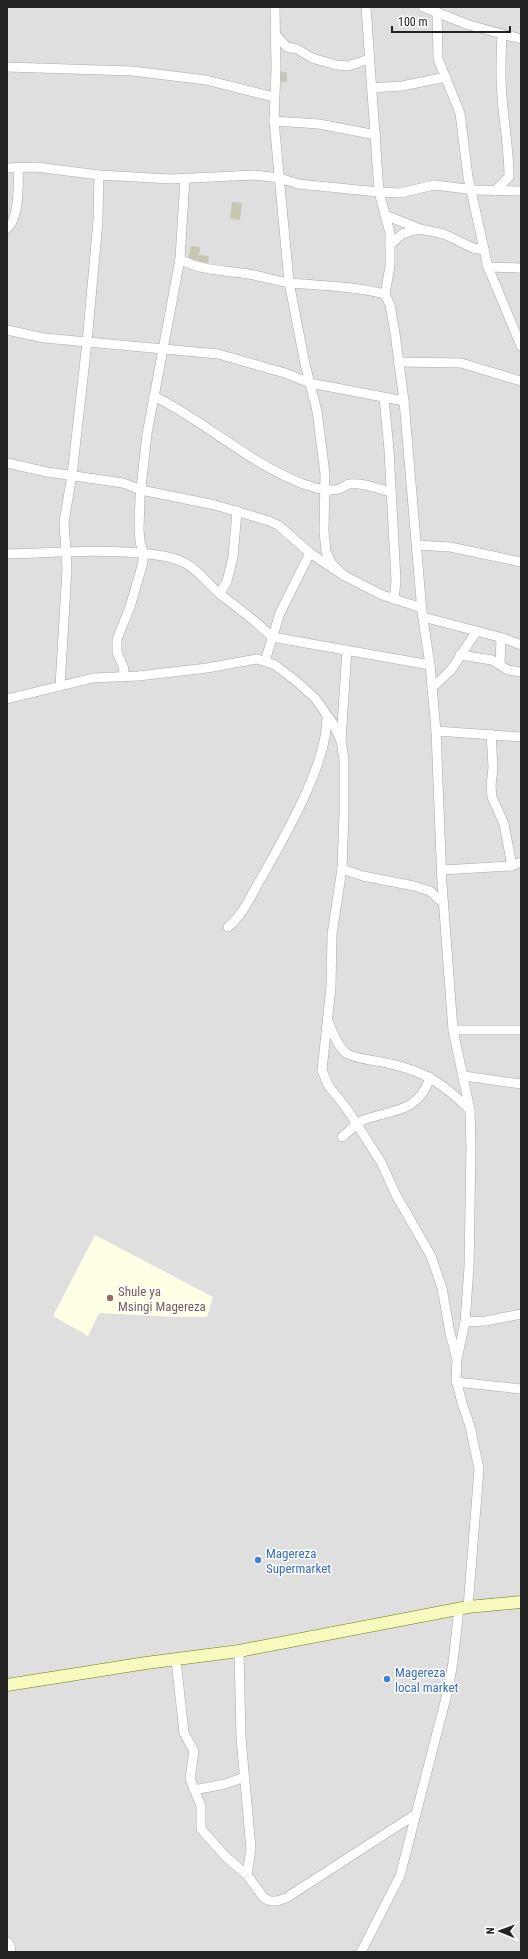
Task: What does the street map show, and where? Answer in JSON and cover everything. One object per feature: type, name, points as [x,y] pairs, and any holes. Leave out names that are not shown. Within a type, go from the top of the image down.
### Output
[{"type":"street","points":[[275,7],[276,35],[274,121],[289,282],[317,411],[326,490],[324,531],[326,552],[332,564],[343,575]]},
{"type":"street","points":[[361,1952],[400,1876],[448,1690],[464,1608],[480,1469],[470,1426],[456,1382],[457,1359],[465,1322],[471,1209],[472,1148],[470,1110],[453,1030],[442,870],[436,731],[430,664],[422,613],[404,402],[390,305],[385,294],[390,266],[390,233],[379,192],[366,7]]},
{"type":"street","points":[[423,7],[469,25],[521,39]]},
{"type":"street","points":[[437,12],[438,59],[460,113],[465,161],[488,267],[519,335],[521,346]]},
{"type":"street","points":[[276,35],[287,47],[297,49],[312,58],[336,65],[348,66],[369,59]]},
{"type":"street","points":[[495,191],[509,177],[508,146],[500,65],[502,35]]},
{"type":"street","points":[[7,67],[132,71],[206,80],[274,98]]},
{"type":"street","points":[[371,88],[402,86],[446,77]]},
{"type":"street","points":[[274,121],[319,124],[376,135]]},
{"type":"street","points":[[7,228],[10,227],[14,218],[17,203],[18,167]]},
{"type":"street","points":[[7,168],[36,167],[99,175],[185,178],[238,175],[280,178],[290,182],[379,192],[400,192],[434,185],[471,190],[521,192]]},
{"type":"street","points":[[60,686],[67,569],[64,551],[64,522],[72,475],[87,342],[98,221],[99,175]]},
{"type":"street","points":[[123,677],[124,668],[117,652],[117,639],[141,574],[144,554],[140,542],[139,529],[141,490],[147,434],[180,259],[185,178]]},
{"type":"street","points":[[385,215],[420,229],[444,234],[473,248],[484,250]]},
{"type":"street","points":[[390,245],[402,234],[420,229]]},
{"type":"street","points":[[180,259],[200,267],[289,282],[348,286],[385,294]]},
{"type":"street","points":[[488,267],[521,268]]},
{"type":"street","points":[[7,330],[44,338],[204,352],[235,358],[285,373],[310,383],[404,402]]},
{"type":"street","points":[[398,362],[461,364],[521,381]]},
{"type":"street","points":[[154,396],[180,409],[262,464],[303,484],[326,490],[340,489],[349,484],[378,488],[391,492]]},
{"type":"street","points":[[384,398],[390,450],[396,581],[394,599]]},
{"type":"street","points":[[7,462],[34,470],[123,483],[141,490],[181,497],[237,511],[278,525],[310,553],[343,575],[382,595],[394,599],[422,613],[476,632],[521,645]]},
{"type":"street","points":[[220,594],[227,581],[233,557],[237,511]]},
{"type":"street","points":[[417,545],[450,547],[521,562]]},
{"type":"street","points":[[7,554],[64,551],[105,551],[144,554],[178,560],[190,567],[220,594],[260,624],[272,637],[430,664]]},
{"type":"street","points":[[265,661],[280,613],[310,553]]},
{"type":"street","points":[[432,688],[451,670],[476,632]]},
{"type":"street","points":[[500,638],[500,665]]},
{"type":"street","points":[[348,650],[341,741],[344,759],[345,785],[342,869],[332,934],[332,987],[322,1060],[324,1078],[357,1124],[381,1162],[396,1195],[431,1256],[442,1288],[450,1333],[457,1359]]},
{"type":"street","points":[[460,656],[492,660],[508,670],[521,672]]},
{"type":"street","points":[[7,699],[93,678],[123,677],[207,668],[257,659],[275,665],[315,698],[334,725],[341,741]]},
{"type":"street","points":[[228,927],[236,919],[250,897],[305,795],[327,729],[327,716]]},
{"type":"street","points":[[436,731],[521,737]]},
{"type":"street","points":[[442,870],[517,864],[504,824],[492,797],[491,786],[493,767],[491,734]]},
{"type":"street","points":[[342,869],[363,876],[400,882],[430,891],[444,904]]},
{"type":"street","points":[[327,1020],[339,1045],[349,1055],[394,1064],[430,1077],[453,1094],[470,1110]]},
{"type":"street","points":[[453,1030],[521,1030]]},
{"type":"street","points":[[464,1076],[521,1084]]},
{"type":"street","points":[[342,1137],[355,1128],[357,1124],[398,1111],[412,1103],[427,1087],[430,1077]]},
{"type":"street","points":[[465,1322],[486,1321],[521,1314]]},
{"type":"street","points":[[456,1382],[521,1389]]},
{"type":"street","points":[[7,1685],[239,1651],[464,1608],[521,1602]]},
{"type":"street","points":[[239,1651],[241,1738],[251,1849],[247,1875]]},
{"type":"street","points":[[176,1660],[184,1733],[194,1751],[190,1779],[201,1806],[201,1829],[226,1857],[247,1875],[264,1898],[270,1901],[277,1901],[286,1898],[416,1814]]},
{"type":"street","points":[[194,1790],[225,1784],[245,1777]]},
{"type":"street","points":[[7,1942],[10,1945],[11,1952]]},
{"type":"shaded area","points":[[7,7],[521,7],[521,1952],[7,1952]]},
{"type":"shaded area","points":[[276,71],[287,72],[287,82],[276,81]]},
{"type":"shaded area","points":[[232,202],[242,203],[240,220],[230,219]]},
{"type":"shaded area","points":[[191,246],[200,247],[199,255],[209,256],[208,263],[188,260]]},
{"type":"shaded area","points":[[95,1235],[213,1297],[207,1317],[99,1313],[88,1336],[53,1316]]},
{"type":"place","name":"Shule ya Msingi Magereza","points":[[110,1298]]},
{"type":"place","name":"Magereza Supermarket","points":[[258,1560]]},
{"type":"place","name":"Magereza local market","points":[[387,1679]]}]
